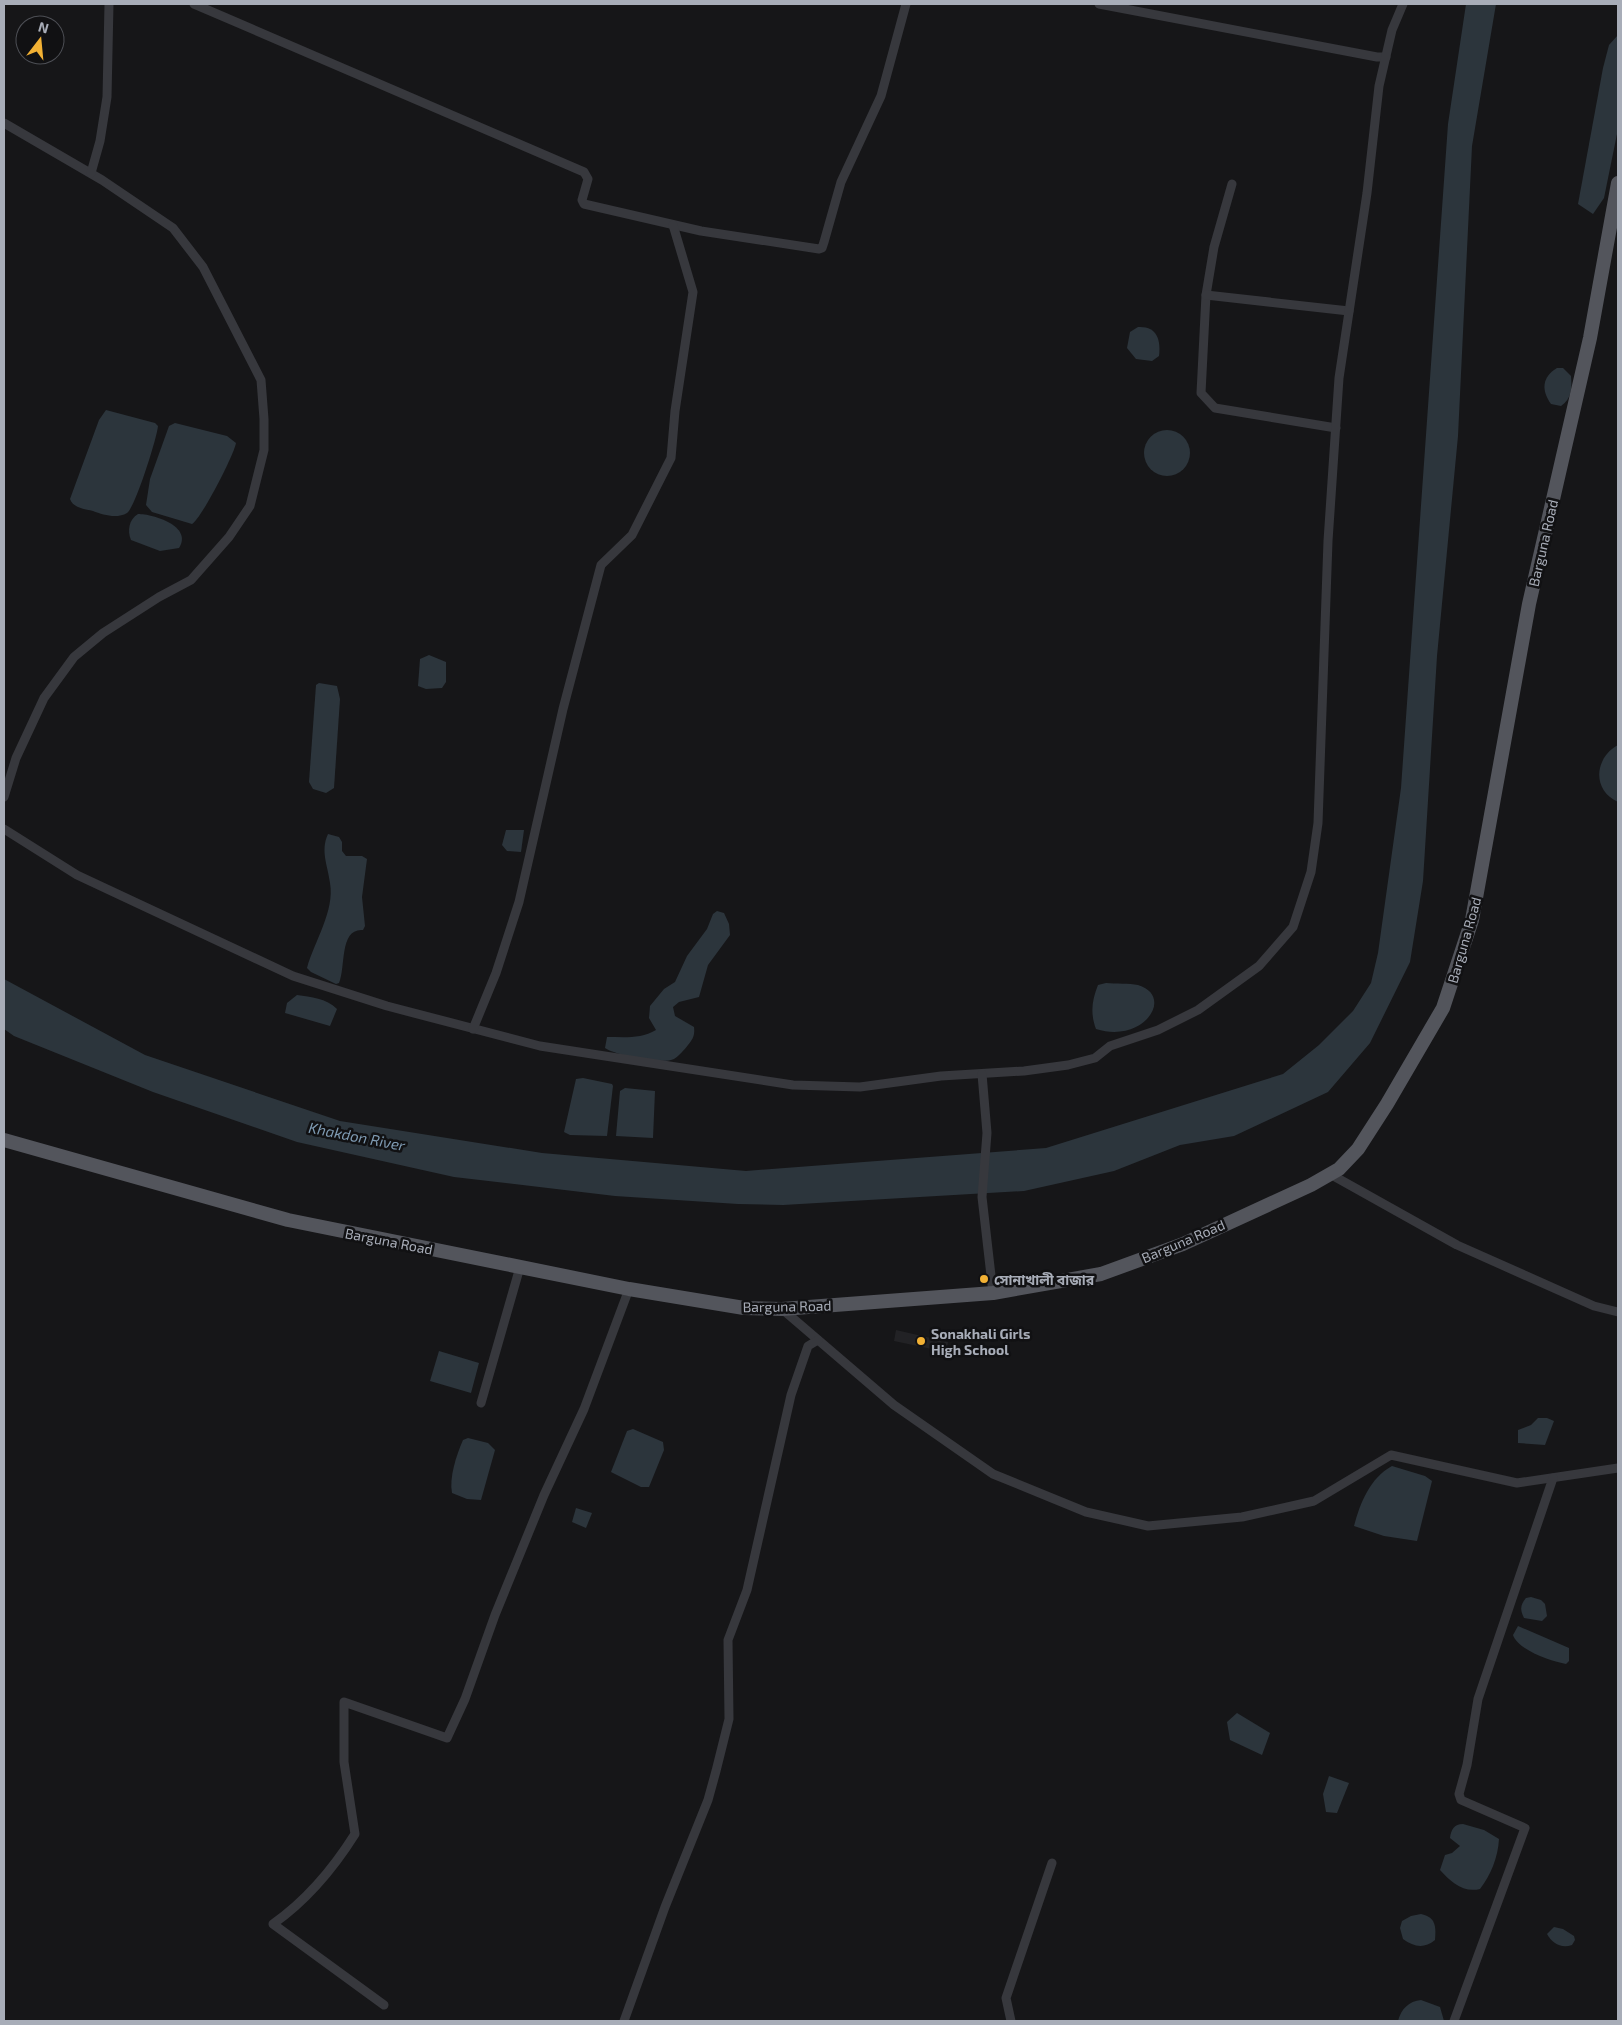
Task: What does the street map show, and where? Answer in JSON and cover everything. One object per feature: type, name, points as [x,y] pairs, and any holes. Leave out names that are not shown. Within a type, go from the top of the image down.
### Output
[{"type":"main road","name":"Barguna Road","points":[[4,1140],[288,1220],[705,1304],[782,1309],[994,1293],[1101,1274],[1183,1244],[1311,1185],[1339,1169],[1358,1150],[1444,1008],[1472,920],[1529,604],[1590,338],[1618,183]]},
{"type":"street","points":[[91,173],[100,141],[107,97],[109,4]]},
{"type":"street","points":[[194,4],[584,172],[588,179],[582,200],[584,204],[673,225],[794,246],[822,248],[841,182],[881,96],[906,4]]},
{"type":"street","points":[[1099,4],[1257,36],[1386,57]]},
{"type":"street","points":[[4,829],[77,875],[293,976],[387,1006],[540,1046],[793,1085],[860,1087],[941,1076],[1024,1071],[1068,1064],[1095,1058],[1110,1046],[1158,1030],[1198,1010],[1259,966],[1293,927],[1311,872],[1318,823],[1328,541],[1339,378],[1367,193],[1379,86],[1392,30],[1403,4]]},
{"type":"street","points":[[4,123],[91,173],[172,228],[203,267],[261,380],[264,418],[264,450],[250,506],[229,537],[190,580],[159,597],[103,633],[74,658],[49,691],[16,758],[4,798]]},
{"type":"street","points":[[1232,184],[1214,247],[1206,295],[1201,393],[1215,408],[1336,428]]},
{"type":"street","points":[[473,1029],[496,973],[519,902],[562,710],[601,564],[632,535],[672,458],[675,411],[693,292],[673,225]]},
{"type":"street","points":[[1206,295],[1349,311]]},
{"type":"street","points":[[982,1074],[987,1133],[982,1197],[994,1293]]},
{"type":"street","points":[[1330,1174],[1457,1245],[1594,1306],[1618,1312]]},
{"type":"street","points":[[481,1403],[520,1267]]},
{"type":"street","points":[[384,2005],[273,1924],[295,1909],[338,1861],[355,1834],[344,1762],[344,1702],[447,1738],[465,1699],[495,1615],[544,1495],[584,1409],[629,1289]]},
{"type":"street","points":[[782,1309],[894,1405],[993,1474],[1086,1512],[1148,1526],[1242,1517],[1314,1501],[1391,1455],[1517,1483],[1618,1468]]},
{"type":"street","points":[[624,2021],[665,1907],[708,1800],[729,1719],[728,1640],[747,1590],[791,1395],[808,1346],[818,1340]]},
{"type":"street","points":[[1454,2021],[1525,1828],[1461,1800],[1459,1794],[1467,1765],[1478,1699],[1553,1478]]},
{"type":"street","points":[[1011,2021],[1006,1998],[1052,1863]]},
{"type":"shaded area","name":"Sonakhali Girls High School","points":[[896,1330],[948,1342],[946,1352],[894,1341]]},
{"type":"water","name":"Khakdon River","points":[[1466,4],[1496,4],[1472,146],[1458,436],[1437,656],[1423,881],[1410,962],[1370,1043],[1328,1092],[1234,1136],[1180,1145],[1114,1171],[1024,1191],[783,1205],[738,1204],[615,1196],[454,1177],[297,1142],[153,1092],[14,1036],[4,1029],[4,979],[145,1055],[340,1121],[542,1153],[746,1171],[1046,1148],[1283,1074],[1319,1045],[1353,1011],[1371,983],[1378,953],[1401,788],[1448,124]]},
{"type":"water","points":[[1618,35],[1618,129],[1604,198],[1593,214],[1578,204],[1603,68],[1609,45]]},
{"type":"water","points":[[1138,327],[1150,329],[1156,335],[1159,345],[1159,356],[1152,361],[1136,359],[1127,348],[1130,332]]},
{"type":"water","points":[[1557,368],[1563,368],[1571,376],[1570,392],[1567,400],[1561,406],[1551,404],[1545,389],[1548,375]]},
{"type":"water","points":[[106,410],[155,423],[158,426],[150,457],[135,499],[127,513],[119,516],[106,515],[80,508],[70,499],[99,420]]},
{"type":"water","points":[[175,423],[227,436],[236,443],[217,486],[192,524],[152,512],[146,505],[150,479],[169,426]]},
{"type":"water","points":[[1163,430],[1171,430],[1180,434],[1186,440],[1190,453],[1186,466],[1180,472],[1171,476],[1163,476],[1154,472],[1148,466],[1144,457],[1144,449],[1148,440],[1154,434]]},
{"type":"water","points":[[138,514],[153,516],[176,528],[181,533],[182,540],[179,548],[160,551],[131,540],[130,526]]},
{"type":"water","points":[[429,655],[446,662],[446,682],[442,688],[426,689],[418,686],[420,659]]},
{"type":"water","points":[[319,683],[337,686],[340,699],[334,788],[326,793],[313,789],[309,782],[316,685]]},
{"type":"water","points":[[1618,745],[1618,802],[1609,797],[1603,790],[1599,774],[1604,757]]},
{"type":"water","points":[[506,830],[524,830],[521,852],[507,851],[502,845]]},
{"type":"water","points":[[328,834],[339,837],[342,842],[342,851],[346,856],[362,856],[367,859],[362,897],[365,926],[363,930],[355,931],[350,935],[345,950],[339,983],[336,984],[311,972],[307,968],[330,904],[330,883],[325,858]]},
{"type":"water","points":[[717,911],[724,913],[729,924],[730,935],[708,965],[699,997],[679,1002],[673,1007],[675,1016],[694,1027],[691,1041],[680,1055],[668,1061],[660,1061],[628,1056],[605,1048],[607,1037],[639,1036],[656,1030],[649,1018],[650,1006],[664,989],[675,982],[687,956],[707,929],[713,914]]},
{"type":"water","points":[[1106,983],[1138,985],[1149,991],[1154,999],[1154,1008],[1149,1017],[1140,1025],[1128,1030],[1113,1032],[1096,1029],[1092,1012],[1094,996],[1098,985]]},
{"type":"water","points":[[297,995],[313,997],[333,1005],[337,1009],[330,1026],[285,1013],[287,1003]]},
{"type":"water","points":[[583,1078],[612,1084],[613,1086],[607,1136],[570,1135],[564,1132],[576,1079]]},
{"type":"water","points":[[625,1088],[655,1091],[653,1138],[616,1136],[620,1091]]},
{"type":"water","points":[[439,1351],[479,1363],[471,1393],[430,1381]]},
{"type":"water","points":[[1538,1418],[1547,1418],[1554,1421],[1545,1445],[1518,1443],[1518,1430],[1531,1425]]},
{"type":"water","points":[[633,1429],[663,1442],[664,1450],[649,1487],[641,1487],[611,1472],[627,1431]]},
{"type":"water","points":[[468,1438],[488,1443],[495,1450],[481,1500],[467,1499],[452,1493],[451,1481],[456,1460],[463,1440]]},
{"type":"water","points":[[1392,1466],[1425,1476],[1432,1481],[1417,1541],[1384,1536],[1354,1526],[1359,1509],[1372,1484],[1384,1471]]},
{"type":"water","points":[[576,1508],[592,1513],[586,1528],[572,1522]]},
{"type":"water","points":[[1531,1597],[1541,1600],[1545,1604],[1547,1616],[1542,1621],[1524,1618],[1521,1610],[1522,1605],[1526,1598]]},
{"type":"water","points":[[1518,1626],[1569,1648],[1569,1661],[1566,1664],[1528,1650],[1513,1635]]},
{"type":"water","points":[[1237,1713],[1270,1733],[1262,1755],[1230,1740],[1227,1722]]},
{"type":"water","points":[[1329,1776],[1349,1783],[1337,1813],[1326,1812],[1323,1794]]},
{"type":"water","points":[[1463,1824],[1484,1830],[1499,1839],[1493,1866],[1480,1889],[1474,1890],[1458,1886],[1440,1870],[1445,1855],[1452,1853],[1460,1846],[1450,1838],[1451,1832],[1457,1825]]},
{"type":"water","points":[[1426,1915],[1434,1923],[1435,1940],[1427,1945],[1419,1946],[1403,1939],[1400,1928],[1402,1921],[1411,1916]]},
{"type":"water","points":[[1554,1927],[1563,1929],[1574,1936],[1575,1940],[1572,1945],[1561,1946],[1551,1940],[1547,1934]]},
{"type":"water","points":[[1421,2000],[1440,2007],[1444,2021],[1398,2021],[1406,2006]]},
{"type":"place","name":"সোনাখালী বাজার","points":[[984,1279]]},
{"type":"place","name":"Sonakhali Girls High School","points":[[921,1341]]}]
